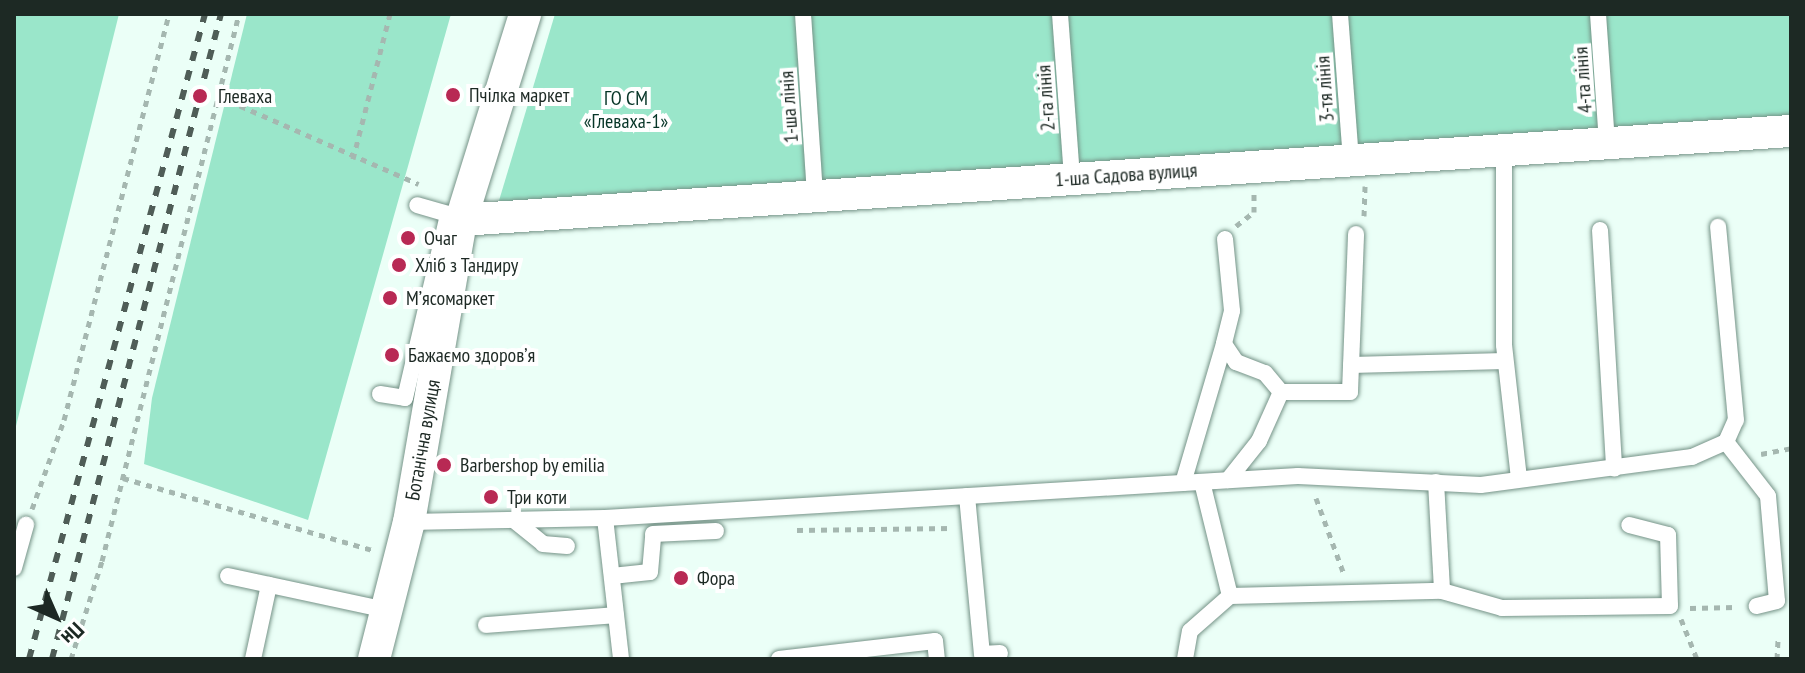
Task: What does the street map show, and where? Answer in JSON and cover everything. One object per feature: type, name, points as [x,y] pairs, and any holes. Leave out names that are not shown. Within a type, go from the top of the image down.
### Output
[{"type":"street","name":"Ботанічна вулиця","points":[[374,659],[409,522],[417,400],[438,301],[458,220],[525,14]]},
{"type":"street","name":"1-ша Садова вулиця","points":[[458,220],[1791,131]]},
{"type":"lane","name":"1-ша лінія","points":[[803,14],[815,197]]},
{"type":"lane","name":"2-га лінія","points":[[1060,14],[1072,179]]},
{"type":"lane","name":"3-тя лінія","points":[[1340,14],[1356,160]]},
{"type":"lane","name":"4-та лінія","points":[[1598,14],[1607,143]]},
{"type":"lane","points":[[1504,150],[1505,361],[1519,479]]},
{"type":"lane","points":[[417,205],[458,220]]},
{"type":"lane","points":[[409,522],[605,518],[1303,477],[1436,482],[1519,479],[1692,457],[1726,442],[1736,420],[1718,227]]},
{"type":"lane","points":[[1600,230],[1614,469]]},
{"type":"lane","points":[[1224,344],[1236,362],[1265,373],[1281,392],[1350,392],[1356,234]]},
{"type":"lane","points":[[1183,483],[1232,311],[1225,239]]},
{"type":"lane","points":[[1351,365],[1505,361]]},
{"type":"lane","points":[[1228,480],[1259,441],[1281,392]]},
{"type":"lane","points":[[380,394],[417,400]]},
{"type":"lane","points":[[1726,442],[1745,460],[1768,496],[1777,601],[1757,606]]},
{"type":"lane","points":[[1202,482],[1230,596]]},
{"type":"lane","points":[[1436,482],[1442,591]]},
{"type":"lane","points":[[967,496],[982,654],[1000,653]]},
{"type":"lane","points":[[684,513],[688,532]]},
{"type":"lane","points":[[605,518],[621,659]]},
{"type":"lane","points":[[515,521],[543,544],[567,546]]},
{"type":"lane","points":[[14,568],[26,525]]},
{"type":"lane","points":[[1185,659],[1190,631],[1230,596],[1442,591],[1502,608],[1670,606],[1668,535],[1629,525]]},
{"type":"lane","points":[[612,576],[650,572],[653,534],[716,531]]},
{"type":"lane","points":[[228,576],[386,610]]},
{"type":"lane","points":[[253,659],[269,585]]},
{"type":"lane","points":[[486,625],[616,615]]},
{"type":"lane","points":[[779,659],[935,641],[937,659]]},
{"type":"path","points":[[26,525],[64,420],[169,14]]},
{"type":"path","points":[[71,659],[123,478],[239,14]]},
{"type":"path","points":[[353,159],[390,14]]},
{"type":"path","points":[[218,96],[353,159],[458,220]]},
{"type":"path","points":[[1356,160],[1364,220],[1356,234]]},
{"type":"path","points":[[1225,239],[1254,212],[1251,167]]},
{"type":"path","points":[[1745,460],[1791,448]]},
{"type":"path","points":[[1303,477],[1331,531],[1346,593]]},
{"type":"path","points":[[123,478],[398,563]]},
{"type":"path","points":[[791,530],[970,528]]},
{"type":"path","points":[[1697,659],[1676,606],[1757,606]]},
{"type":"path","points":[[1777,659],[1778,638]]},
{"type":"green space","points":[[14,14],[119,14],[14,434]]},
{"type":"green space","points":[[247,14],[451,14],[308,520],[144,464],[152,398]]},
{"type":"green space","name":"ГО СМ «Глеваха-1»","points":[[555,14],[1791,14],[1791,130],[495,214]]},
{"type":"railway","points":[[29,659],[205,14]]},
{"type":"railway","points":[[52,659],[221,14]]},
{"type":"place","name":"Пчілка маркет","points":[[453,95]]},
{"type":"place","name":"Глеваха","points":[[200,96]]},
{"type":"place","name":"Очаг","points":[[408,238]]},
{"type":"place","name":"Хліб з Тандиру","points":[[399,265]]},
{"type":"place","name":"Мʼясомаркет","points":[[390,298]]},
{"type":"place","name":"Бажаємо здоровʼя","points":[[392,355]]},
{"type":"place","name":"Barbershop by emilia","points":[[444,465]]},
{"type":"place","name":"Три коти","points":[[491,497]]},
{"type":"place","name":"Фора","points":[[681,578]]}]
